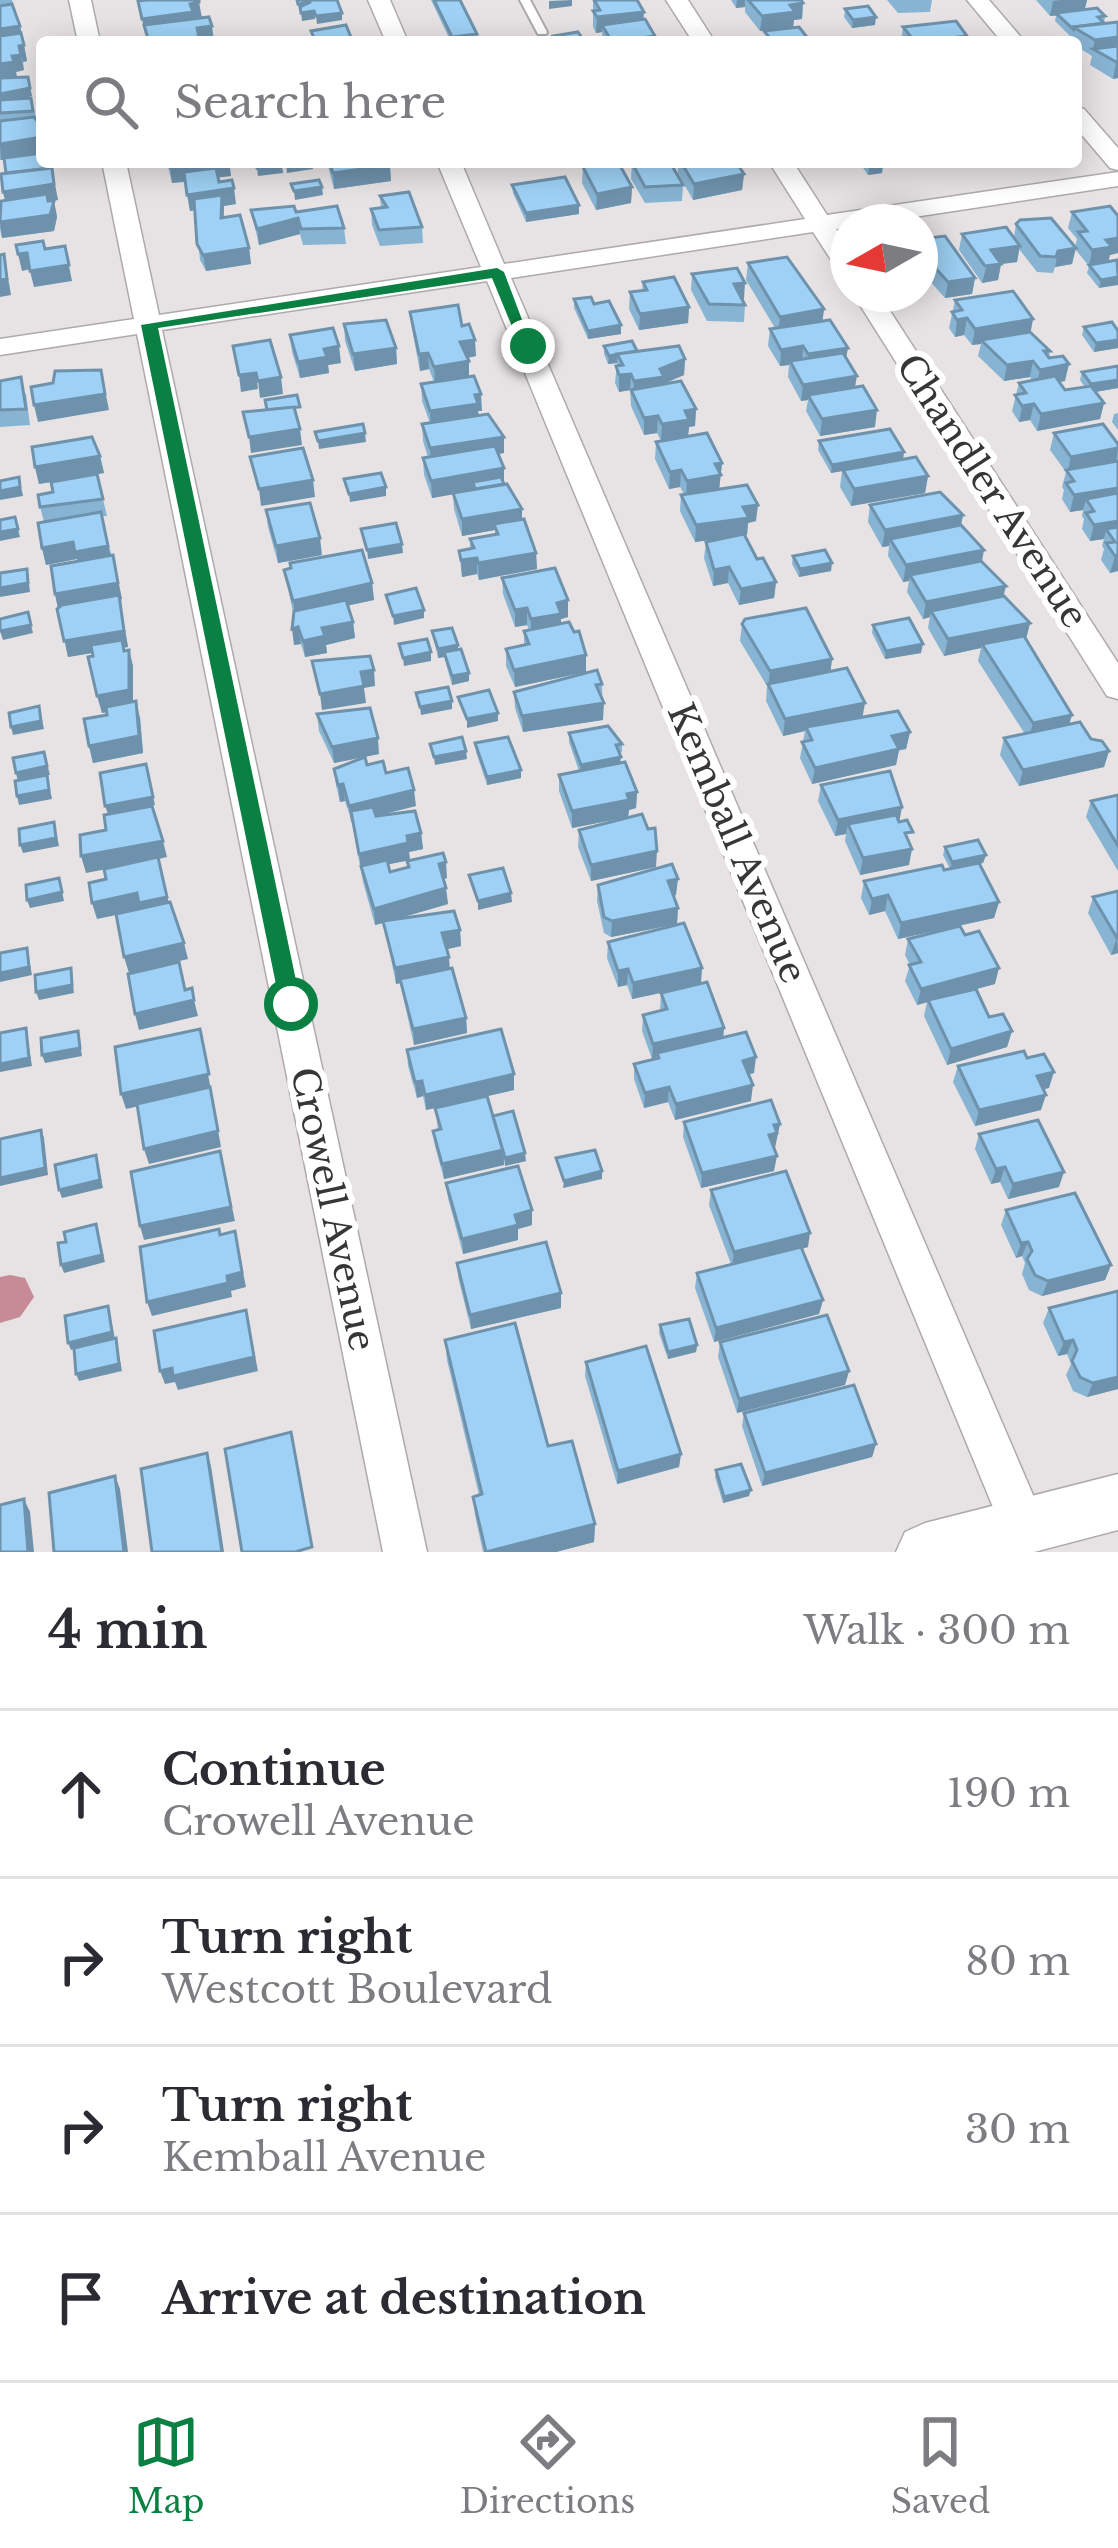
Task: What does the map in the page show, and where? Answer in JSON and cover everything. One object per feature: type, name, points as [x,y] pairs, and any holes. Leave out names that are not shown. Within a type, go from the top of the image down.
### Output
[{"type":"street","points":[[80,0],[88,36]]},
{"type":"street","points":[[379,0],[395,36]]},
{"type":"street","points":[[677,0],[700,36]]},
{"type":"street","points":[[978,0],[1009,36]]},
{"type":"street","points":[[1082,121],[1118,163]]},
{"type":"street","name":"Crowell Avenue","points":[[115,168],[405,1552]]},
{"type":"street","name":"Kemball Avenue","points":[[452,168],[1023,1525]]},
{"type":"street","points":[[785,168],[830,239]]},
{"type":"street","points":[[0,347],[1118,178]]},
{"type":"street","name":"Chandler Avenue","points":[[878,312],[1118,688]]},
{"type":"street","points":[[950,1549],[1118,1502]]},
{"type":"lane","points":[[525,0],[542,32]]},
{"type":"shaded area","points":[[0,1277],[25,1278],[34,1297],[20,1317],[0,1323]]},
{"type":"building","points":[[199,0],[190,4],[193,12],[142,19],[138,1]]},
{"type":"building","points":[[297,0],[337,0],[342,13],[301,13],[300,7],[311,2],[298,4]]},
{"type":"building","points":[[434,0],[460,0],[477,34],[452,36]]},
{"type":"building","points":[[594,0],[637,0],[644,12],[597,17],[593,11],[600,10]]},
{"type":"building","points":[[748,0],[803,3],[790,5],[795,12],[762,16]]},
{"type":"building","points":[[12,4],[20,26],[0,29],[0,6]]},
{"type":"building","points":[[868,6],[876,17],[853,20],[845,9]]},
{"type":"building","points":[[1097,8],[1105,16],[1098,17],[1104,23],[1073,29],[1056,13]]},
{"type":"building","points":[[209,17],[212,26],[197,28],[199,36],[147,36],[144,25]]},
{"type":"building","points":[[645,19],[655,36],[608,36],[602,25]]},
{"type":"building","points":[[956,21],[967,36],[910,36],[903,27]]},
{"type":"building","points":[[1118,22],[1118,37],[1095,40],[1073,27]]},
{"type":"building","points":[[346,25],[351,36],[313,36],[311,31]]},
{"type":"building","points":[[799,27],[806,36],[768,36],[764,31]]},
{"type":"building","points":[[21,33],[21,55],[12,56],[14,62],[0,64],[0,36]]},
{"type":"building","points":[[1118,46],[1118,63],[1093,49]]},
{"type":"building","points":[[28,77],[30,88],[0,94],[0,78]]},
{"type":"building","points":[[0,94],[1,100],[31,98],[33,111],[0,113]]},
{"type":"building","points":[[34,117],[36,138],[0,144],[0,121]]},
{"type":"building","points":[[36,154],[36,168],[50,168],[6,173],[4,158]]},
{"type":"building","points":[[52,168],[54,184],[3,192],[1,174]]},
{"type":"building","points":[[216,168],[219,182],[232,180],[234,188],[187,195],[184,172]]},
{"type":"building","points":[[331,168],[369,168],[333,173]]},
{"type":"building","points":[[584,168],[621,168],[632,187],[597,194]]},
{"type":"building","points":[[635,168],[673,168],[683,185],[645,187]]},
{"type":"building","points":[[685,168],[740,168],[744,174],[694,184]]},
{"type":"building","points":[[565,177],[579,205],[526,213],[512,185]]},
{"type":"building","points":[[319,180],[322,187],[294,191],[291,184]]},
{"type":"building","points":[[409,192],[422,227],[379,230],[371,209],[387,207],[380,196]]},
{"type":"building","points":[[47,194],[48,201],[54,201],[50,215],[0,222],[1,201]]},
{"type":"building","points":[[222,195],[221,218],[240,215],[249,248],[203,255],[197,244],[194,199]]},
{"type":"building","points":[[294,206],[296,212],[337,206],[344,228],[301,229],[298,218],[257,229],[251,210]]},
{"type":"building","points":[[1110,206],[1118,216],[1118,238],[1106,240],[1112,247],[1092,250],[1078,232],[1087,231],[1072,212]]},
{"type":"building","points":[[1051,218],[1076,248],[1058,251],[1056,257],[1040,256],[1016,224]]},
{"type":"building","points":[[1006,227],[1020,246],[991,250],[1001,264],[985,266],[962,234]]},
{"type":"building","points":[[945,236],[975,278],[948,282],[938,271],[938,237]]},
{"type":"building","points":[[43,241],[45,249],[65,246],[69,265],[30,271],[27,253],[18,254],[16,245]]},
{"type":"building","points":[[4,254],[7,279],[0,280],[0,255]]},
{"type":"building","points":[[787,257],[824,309],[780,317],[748,263]]},
{"type":"building","points":[[1117,260],[1118,277],[1101,280],[1089,265]]},
{"type":"building","points":[[737,268],[745,283],[734,284],[745,305],[709,304],[692,274]]},
{"type":"building","points":[[674,277],[689,307],[640,314],[630,292],[647,290],[643,282]]},
{"type":"building","points":[[1013,291],[1033,319],[975,329],[967,318],[957,320],[952,312],[962,310],[955,300]]},
{"type":"building","points":[[591,297],[594,304],[609,301],[621,325],[588,331],[574,299]]},
{"type":"building","points":[[458,305],[462,326],[469,324],[475,340],[460,342],[469,361],[434,367],[428,353],[419,354],[410,312]]},
{"type":"building","points":[[386,320],[396,348],[353,354],[344,324]]},
{"type":"building","points":[[830,320],[848,348],[808,354],[803,346],[781,350],[770,329]]},
{"type":"building","points":[[1112,322],[1118,340],[1096,343],[1084,327]]},
{"type":"building","points":[[333,328],[339,346],[324,349],[327,357],[298,362],[290,335]]},
{"type":"building","points":[[1030,332],[1050,351],[1044,351],[1049,358],[1063,356],[1069,364],[1040,370],[1033,361],[1007,365],[981,340]]},
{"type":"building","points":[[270,340],[281,377],[258,381],[256,373],[239,375],[233,346]]},
{"type":"building","points":[[632,341],[637,351],[609,356],[604,346]]},
{"type":"building","points":[[679,346],[685,359],[660,369],[664,377],[634,381],[631,374],[619,375],[616,366],[623,365],[617,354]]},
{"type":"building","points":[[843,353],[857,376],[803,385],[790,361]]},
{"type":"building","points":[[1118,366],[1118,380],[1091,384],[1082,372]]},
{"type":"building","points":[[101,370],[105,394],[34,405],[31,387],[53,383],[55,371]]},
{"type":"building","points":[[474,376],[481,394],[475,395],[478,404],[430,411],[421,384]]},
{"type":"building","points":[[1055,376],[1065,390],[1091,386],[1104,403],[1041,414],[1034,404],[1022,406],[1015,395],[1026,393],[1019,383]]},
{"type":"building","points":[[21,377],[26,409],[0,410],[0,381]]},
{"type":"building","points":[[681,381],[696,409],[685,411],[689,420],[662,424],[658,416],[644,418],[631,390]]},
{"type":"building","points":[[863,386],[877,410],[822,419],[808,395]]},
{"type":"building","points":[[297,395],[300,407],[267,410],[265,400]]},
{"type":"building","points":[[294,407],[300,429],[249,437],[243,412]]},
{"type":"building","points":[[488,414],[504,437],[430,448],[422,424]]},
{"type":"building","points":[[363,424],[365,433],[318,441],[315,432]]},
{"type":"building","points":[[1103,424],[1118,448],[1071,457],[1054,433]]},
{"type":"building","points":[[890,429],[904,452],[832,465],[819,441]]},
{"type":"building","points":[[707,433],[722,463],[715,464],[721,475],[687,481],[681,470],[670,472],[656,442]]},
{"type":"building","points":[[92,437],[100,456],[35,467],[32,447]]},
{"type":"building","points":[[495,446],[504,468],[431,481],[423,458]]},
{"type":"building","points":[[303,448],[313,480],[259,489],[250,457]]},
{"type":"building","points":[[916,457],[928,476],[854,489],[843,470]]},
{"type":"building","points":[[1118,461],[1118,488],[1074,495],[1066,483],[1074,481],[1066,470]]},
{"type":"building","points":[[381,473],[386,487],[349,494],[344,479]]},
{"type":"building","points":[[97,474],[103,499],[40,507],[38,495],[53,492],[51,482]]},
{"type":"building","points":[[19,477],[20,487],[0,491],[0,481]]},
{"type":"building","points":[[501,477],[504,484],[475,489],[473,482]]},
{"type":"building","points":[[507,484],[522,509],[462,519],[453,493]]},
{"type":"building","points":[[747,485],[758,505],[743,507],[749,518],[696,525],[681,495]]},
{"type":"building","points":[[940,492],[963,515],[885,530],[870,505]]},
{"type":"building","points":[[1118,493],[1118,521],[1094,525],[1086,513],[1094,511],[1086,499]]},
{"type":"building","points":[[310,503],[320,538],[276,546],[266,510]]},
{"type":"building","points":[[101,512],[108,546],[75,552],[73,542],[42,548],[38,523]]},
{"type":"building","points":[[15,517],[18,529],[0,532],[0,520]]},
{"type":"building","points":[[524,519],[536,553],[478,563],[477,558],[461,560],[459,551],[474,548],[470,539],[498,534],[494,524]]},
{"type":"building","points":[[396,523],[402,544],[367,550],[361,529]]},
{"type":"building","points":[[961,525],[984,550],[906,565],[890,539]]},
{"type":"building","points":[[1118,527],[1115,556],[1106,543],[1115,542],[1106,529]]},
{"type":"building","points":[[744,534],[776,582],[741,589],[729,567],[714,570],[706,542]]},
{"type":"building","points":[[362,550],[372,583],[293,601],[284,570],[291,568],[290,563]]},
{"type":"building","points":[[825,550],[832,563],[800,569],[793,556]]},
{"type":"building","points":[[113,555],[118,583],[55,594],[51,566]]},
{"type":"building","points":[[981,561],[1006,586],[926,602],[910,575]]},
{"type":"building","points":[[555,568],[568,600],[557,603],[561,614],[531,619],[527,608],[515,610],[502,578]]},
{"type":"building","points":[[27,569],[28,583],[0,588],[0,573]]},
{"type":"building","points":[[416,588],[424,610],[393,616],[386,595]]},
{"type":"building","points":[[119,595],[124,631],[64,641],[57,609]]},
{"type":"building","points":[[1004,596],[1030,623],[948,639],[931,611]]},
{"type":"building","points":[[346,600],[353,622],[322,628],[325,636],[303,641],[298,627],[292,629],[294,611]]},
{"type":"building","points":[[806,608],[832,659],[770,671],[742,624],[745,619]]},
{"type":"building","points":[[28,612],[31,625],[0,631],[0,619]]},
{"type":"building","points":[[909,618],[923,644],[886,651],[873,625]]},
{"type":"building","points":[[569,622],[574,632],[579,631],[586,655],[514,670],[506,649],[529,644],[524,631]]},
{"type":"building","points":[[452,628],[458,645],[438,649],[432,631]]},
{"type":"building","points":[[1024,636],[1072,715],[1033,723],[982,644]]},
{"type":"building","points":[[427,639],[431,652],[403,658],[399,644]]},
{"type":"building","points":[[122,640],[124,651],[129,650],[129,690],[97,696],[88,657],[93,656],[91,645]]},
{"type":"building","points":[[461,649],[469,673],[452,676],[444,652]]},
{"type":"building","points":[[370,656],[374,670],[361,672],[364,686],[320,694],[312,661]]},
{"type":"building","points":[[847,668],[865,703],[785,719],[768,684]]},
{"type":"building","points":[[597,670],[602,684],[596,685],[604,703],[522,716],[514,692]]},
{"type":"building","points":[[448,687],[452,701],[420,707],[416,693]]},
{"type":"building","points":[[489,690],[498,713],[467,719],[458,697]]},
{"type":"building","points":[[136,701],[139,736],[89,746],[84,719],[107,715],[106,707]]},
{"type":"building","points":[[39,706],[41,721],[11,727],[9,713]]},
{"type":"building","points":[[370,708],[378,738],[332,747],[317,714]]},
{"type":"building","points":[[898,711],[910,732],[892,736],[899,749],[815,768],[802,742],[812,740],[806,727]]},
{"type":"building","points":[[1080,722],[1091,739],[1102,741],[1109,751],[1023,770],[1004,738]]},
{"type":"building","points":[[608,726],[622,744],[616,745],[621,757],[581,765],[569,733]]},
{"type":"building","points":[[462,737],[466,751],[434,757],[430,744]]},
{"type":"building","points":[[508,737],[521,770],[487,777],[475,743]]},
{"type":"building","points":[[44,752],[47,766],[16,773],[13,758]]},
{"type":"building","points":[[365,757],[367,765],[383,761],[386,773],[408,768],[414,790],[349,806],[334,769]]},
{"type":"building","points":[[625,762],[637,792],[627,794],[629,800],[572,811],[559,775]]},
{"type":"building","points":[[146,764],[153,797],[105,806],[100,773]]},
{"type":"building","points":[[890,771],[902,807],[838,820],[821,785]]},
{"type":"building","points":[[47,775],[49,790],[17,796],[15,781]]},
{"type":"building","points":[[1118,795],[1118,846],[1091,801]]},
{"type":"building","points":[[152,806],[163,841],[81,856],[80,835],[106,830],[104,815]]},
{"type":"building","points":[[373,807],[376,816],[415,811],[421,833],[407,836],[408,843],[359,854],[351,811]]},
{"type":"building","points":[[642,814],[648,829],[655,828],[657,851],[591,865],[579,830]]},
{"type":"building","points":[[896,815],[899,822],[907,820],[913,832],[905,833],[912,849],[863,858],[848,824]]},
{"type":"building","points":[[54,822],[56,838],[20,845],[19,829]]},
{"type":"building","points":[[978,840],[986,855],[952,862],[945,847]]},
{"type":"building","points":[[443,853],[446,862],[439,864],[446,888],[374,909],[361,866],[387,860],[390,872],[409,867],[407,861]]},
{"type":"building","points":[[158,857],[167,897],[139,903],[137,893],[92,903],[89,883],[106,879],[104,869]]},
{"type":"building","points":[[979,863],[999,902],[901,923],[888,895],[872,899],[864,881],[942,865],[944,870]]},
{"type":"building","points":[[672,864],[678,879],[668,881],[678,908],[612,921],[604,917],[598,885]]},
{"type":"building","points":[[503,868],[511,893],[478,901],[469,875]]},
{"type":"building","points":[[59,878],[62,892],[27,900],[26,885]]},
{"type":"building","points":[[1118,891],[1118,938],[1117,938],[1093,897]]},
{"type":"building","points":[[170,902],[184,943],[124,957],[116,914]]},
{"type":"building","points":[[454,911],[460,930],[442,933],[449,957],[395,968],[383,921]]},
{"type":"building","points":[[684,923],[702,968],[633,983],[628,969],[618,971],[608,942]]},
{"type":"building","points":[[960,926],[965,935],[979,931],[999,968],[921,989],[909,965],[921,962],[908,939]]},
{"type":"building","points":[[27,948],[29,967],[0,973],[0,953]]},
{"type":"building","points":[[179,962],[185,990],[192,988],[194,1000],[135,1014],[128,974]]},
{"type":"building","points":[[71,968],[72,985],[36,992],[35,975]]},
{"type":"building","points":[[452,968],[466,1018],[413,1029],[400,979]]},
{"type":"building","points":[[707,982],[724,1028],[653,1044],[643,1015],[667,1009],[661,993]]},
{"type":"building","points":[[976,989],[989,1017],[1003,1014],[1012,1031],[951,1049],[928,1000]]},
{"type":"building","points":[[26,1028],[29,1058],[0,1064],[0,1033]]},
{"type":"building","points":[[200,1029],[209,1074],[121,1094],[115,1047]]},
{"type":"building","points":[[501,1029],[514,1074],[425,1095],[422,1081],[415,1082],[407,1050]]},
{"type":"building","points":[[78,1031],[80,1048],[42,1055],[41,1038]]},
{"type":"building","points":[[746,1032],[756,1057],[743,1061],[753,1085],[676,1104],[669,1087],[645,1093],[634,1064],[659,1058],[657,1053]]},
{"type":"building","points":[[1024,1051],[1027,1058],[1044,1054],[1054,1072],[1037,1076],[1046,1095],[979,1110],[958,1066]]},
{"type":"building","points":[[210,1087],[218,1131],[144,1149],[137,1104]]},
{"type":"building","points":[[487,1096],[503,1150],[442,1164],[433,1131],[441,1129],[435,1108]]},
{"type":"building","points":[[771,1100],[780,1124],[774,1125],[777,1133],[769,1135],[777,1156],[702,1173],[684,1122]]},
{"type":"building","points":[[513,1111],[525,1153],[505,1158],[493,1116]]},
{"type":"building","points":[[1038,1120],[1064,1172],[1013,1184],[1005,1167],[996,1169],[979,1134]]},
{"type":"building","points":[[41,1130],[45,1168],[0,1178],[0,1139]]},
{"type":"building","points":[[595,1150],[602,1171],[564,1181],[556,1158]]},
{"type":"building","points":[[220,1151],[231,1207],[140,1226],[131,1172]]},
{"type":"building","points":[[96,1155],[100,1180],[59,1190],[55,1165]]},
{"type":"building","points":[[518,1166],[532,1210],[515,1215],[518,1225],[462,1239],[446,1183]]},
{"type":"building","points":[[786,1171],[810,1233],[734,1252],[711,1190]]},
{"type":"building","points":[[1075,1193],[1111,1265],[1048,1281],[1035,1275],[1027,1259],[1032,1251],[1028,1242],[1021,1243],[1006,1210]]},
{"type":"building","points":[[96,1224],[102,1255],[61,1265],[58,1243],[66,1242],[64,1232]]},
{"type":"building","points":[[219,1229],[220,1235],[235,1231],[242,1272],[227,1276],[228,1283],[147,1302],[140,1247]]},
{"type":"building","points":[[546,1242],[561,1293],[470,1315],[457,1263]]},
{"type":"building","points":[[801,1247],[823,1300],[716,1328],[697,1273]]},
{"type":"building","points":[[1118,1291],[1118,1377],[1093,1383],[1080,1377],[1072,1361],[1077,1350],[1073,1340],[1064,1342],[1049,1308]]},
{"type":"building","points":[[108,1306],[112,1332],[68,1343],[65,1316]]},
{"type":"building","points":[[246,1310],[254,1357],[173,1376],[172,1368],[160,1371],[154,1331]]},
{"type":"building","points":[[827,1315],[849,1371],[739,1399],[720,1342]]},
{"type":"building","points":[[689,1319],[697,1345],[668,1352],[660,1325]]},
{"type":"building","points":[[515,1323],[548,1446],[572,1441],[595,1524],[486,1552],[473,1497],[482,1494],[445,1340]]},
{"type":"building","points":[[116,1338],[119,1364],[76,1374],[74,1348]]},
{"type":"building","points":[[646,1346],[681,1454],[618,1471],[586,1362]]},
{"type":"building","points":[[854,1385],[876,1444],[765,1473],[744,1413]]},
{"type":"building","points":[[291,1432],[312,1547],[295,1552],[242,1552],[225,1449]]},
{"type":"building","points":[[207,1453],[222,1552],[152,1552],[141,1469]]},
{"type":"building","points":[[741,1464],[751,1490],[724,1497],[716,1470]]},
{"type":"building","points":[[115,1476],[124,1552],[54,1552],[49,1493]]},
{"type":"building","points":[[24,1499],[28,1552],[0,1552],[0,1505]]},
{"type":"route","points":[[291,1004],[149,325],[497,272],[528,346]]}]
